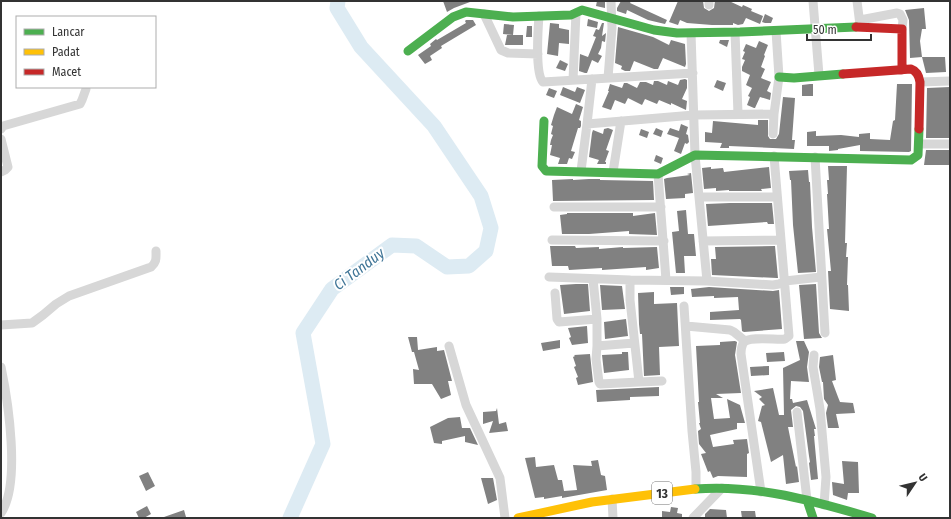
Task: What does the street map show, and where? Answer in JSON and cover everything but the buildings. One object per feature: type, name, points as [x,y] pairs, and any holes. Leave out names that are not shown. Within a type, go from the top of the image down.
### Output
[{"type":"main road","points":[[408,51],[457,15],[466,12],[513,17],[571,16],[580,10],[585,10],[654,30],[692,33],[815,29],[860,24],[902,29],[902,70]]},
{"type":"main road","points":[[544,121],[542,166],[546,171],[658,174],[695,155],[911,160],[918,155],[920,82],[915,70],[819,75],[794,78],[779,77]]},
{"type":"main road","name":"13","points":[[518,518],[540,512],[612,499],[696,489],[722,488],[762,492],[807,500],[872,518]]},
{"type":"main road","points":[[807,500],[814,518]]},
{"type":"street","points":[[608,78],[612,28],[611,1]]},
{"type":"street","points":[[813,1],[819,75]]},
{"type":"street","points":[[857,1],[860,24],[897,13],[900,14],[903,20],[902,29]]},
{"type":"street","points":[[573,80],[576,13]]},
{"type":"street","points":[[484,14],[501,50],[508,53],[538,54]]},
{"type":"street","points":[[539,16],[538,54],[541,80],[546,82],[693,73]]},
{"type":"street","points":[[773,134],[779,77],[776,31]]},
{"type":"street","points":[[735,32],[738,114]]},
{"type":"street","points":[[692,33],[695,155],[700,197],[706,281]]},
{"type":"street","points":[[582,171],[592,79]]},
{"type":"street","points":[[920,82],[950,81]]},
{"type":"street","points":[[1,129],[3,126],[80,104],[86,89]]},
{"type":"street","points":[[587,124],[694,115],[774,114]]},
{"type":"street","points":[[613,172],[621,121]]},
{"type":"street","points":[[1,139],[8,167],[1,172]]},
{"type":"street","points":[[919,144],[950,144]]},
{"type":"street","points":[[762,492],[741,349],[745,342],[752,339],[780,340],[788,337],[785,281],[780,240],[774,156]]},
{"type":"street","points":[[815,157],[825,333]]},
{"type":"street","points":[[658,174],[666,280]]},
{"type":"street","points":[[700,197],[777,197]]},
{"type":"street","points":[[554,207],[661,207]]},
{"type":"street","points":[[552,240],[664,241]]},
{"type":"street","points":[[703,241],[780,240]]},
{"type":"street","points":[[1,325],[32,323],[56,304],[69,296],[155,264],[157,260],[156,251]]},
{"type":"street","points":[[548,276],[594,279],[773,284],[780,284],[785,281],[821,277]]},
{"type":"street","points":[[594,279],[597,319],[596,359],[600,384],[662,381]]},
{"type":"street","points":[[630,280],[630,300],[639,382]]},
{"type":"street","points":[[555,292],[557,319],[559,322],[597,319]]},
{"type":"street","points":[[684,306],[696,489]]},
{"type":"street","points":[[686,326],[730,330],[745,342]]},
{"type":"street","points":[[597,346],[634,343]]},
{"type":"street","points":[[449,346],[464,399],[500,478],[505,518]]},
{"type":"street","points":[[814,355],[826,477],[824,505]]},
{"type":"street","points":[[1,367],[6,394],[12,472],[4,509],[1,513]]},
{"type":"street","points":[[797,412],[807,500]]},
{"type":"street","points":[[693,518],[722,488]]},
{"type":"street","points":[[612,499],[613,518]]},
{"type":"waterway","name":"Ci Tanduy","points":[[290,518],[323,444],[303,333],[332,289],[392,245],[416,246],[447,267],[469,266],[486,251],[491,228],[481,196],[434,126],[361,47],[337,8],[338,1]]},
{"type":"traffic: fast","points":[[408,51],[453,17],[466,12],[513,17],[571,15],[582,10],[654,30],[677,33],[856,27]]},
{"type":"traffic: fast","points":[[779,77],[794,78],[843,74]]},
{"type":"traffic: fast","points":[[544,121],[542,166],[546,171],[658,174],[695,155],[911,160],[918,155],[919,129]]},
{"type":"traffic: fast","points":[[695,489],[718,488],[763,491],[807,500],[872,518]]},
{"type":"traffic: fast","points":[[807,500],[813,518]]},
{"type":"traffic: slow","points":[[518,518],[592,502],[695,489]]},
{"type":"traffic: jam","points":[[856,27],[902,29],[902,70]]},
{"type":"traffic: jam","points":[[843,74],[911,69],[915,71],[920,82],[919,129]]}]
